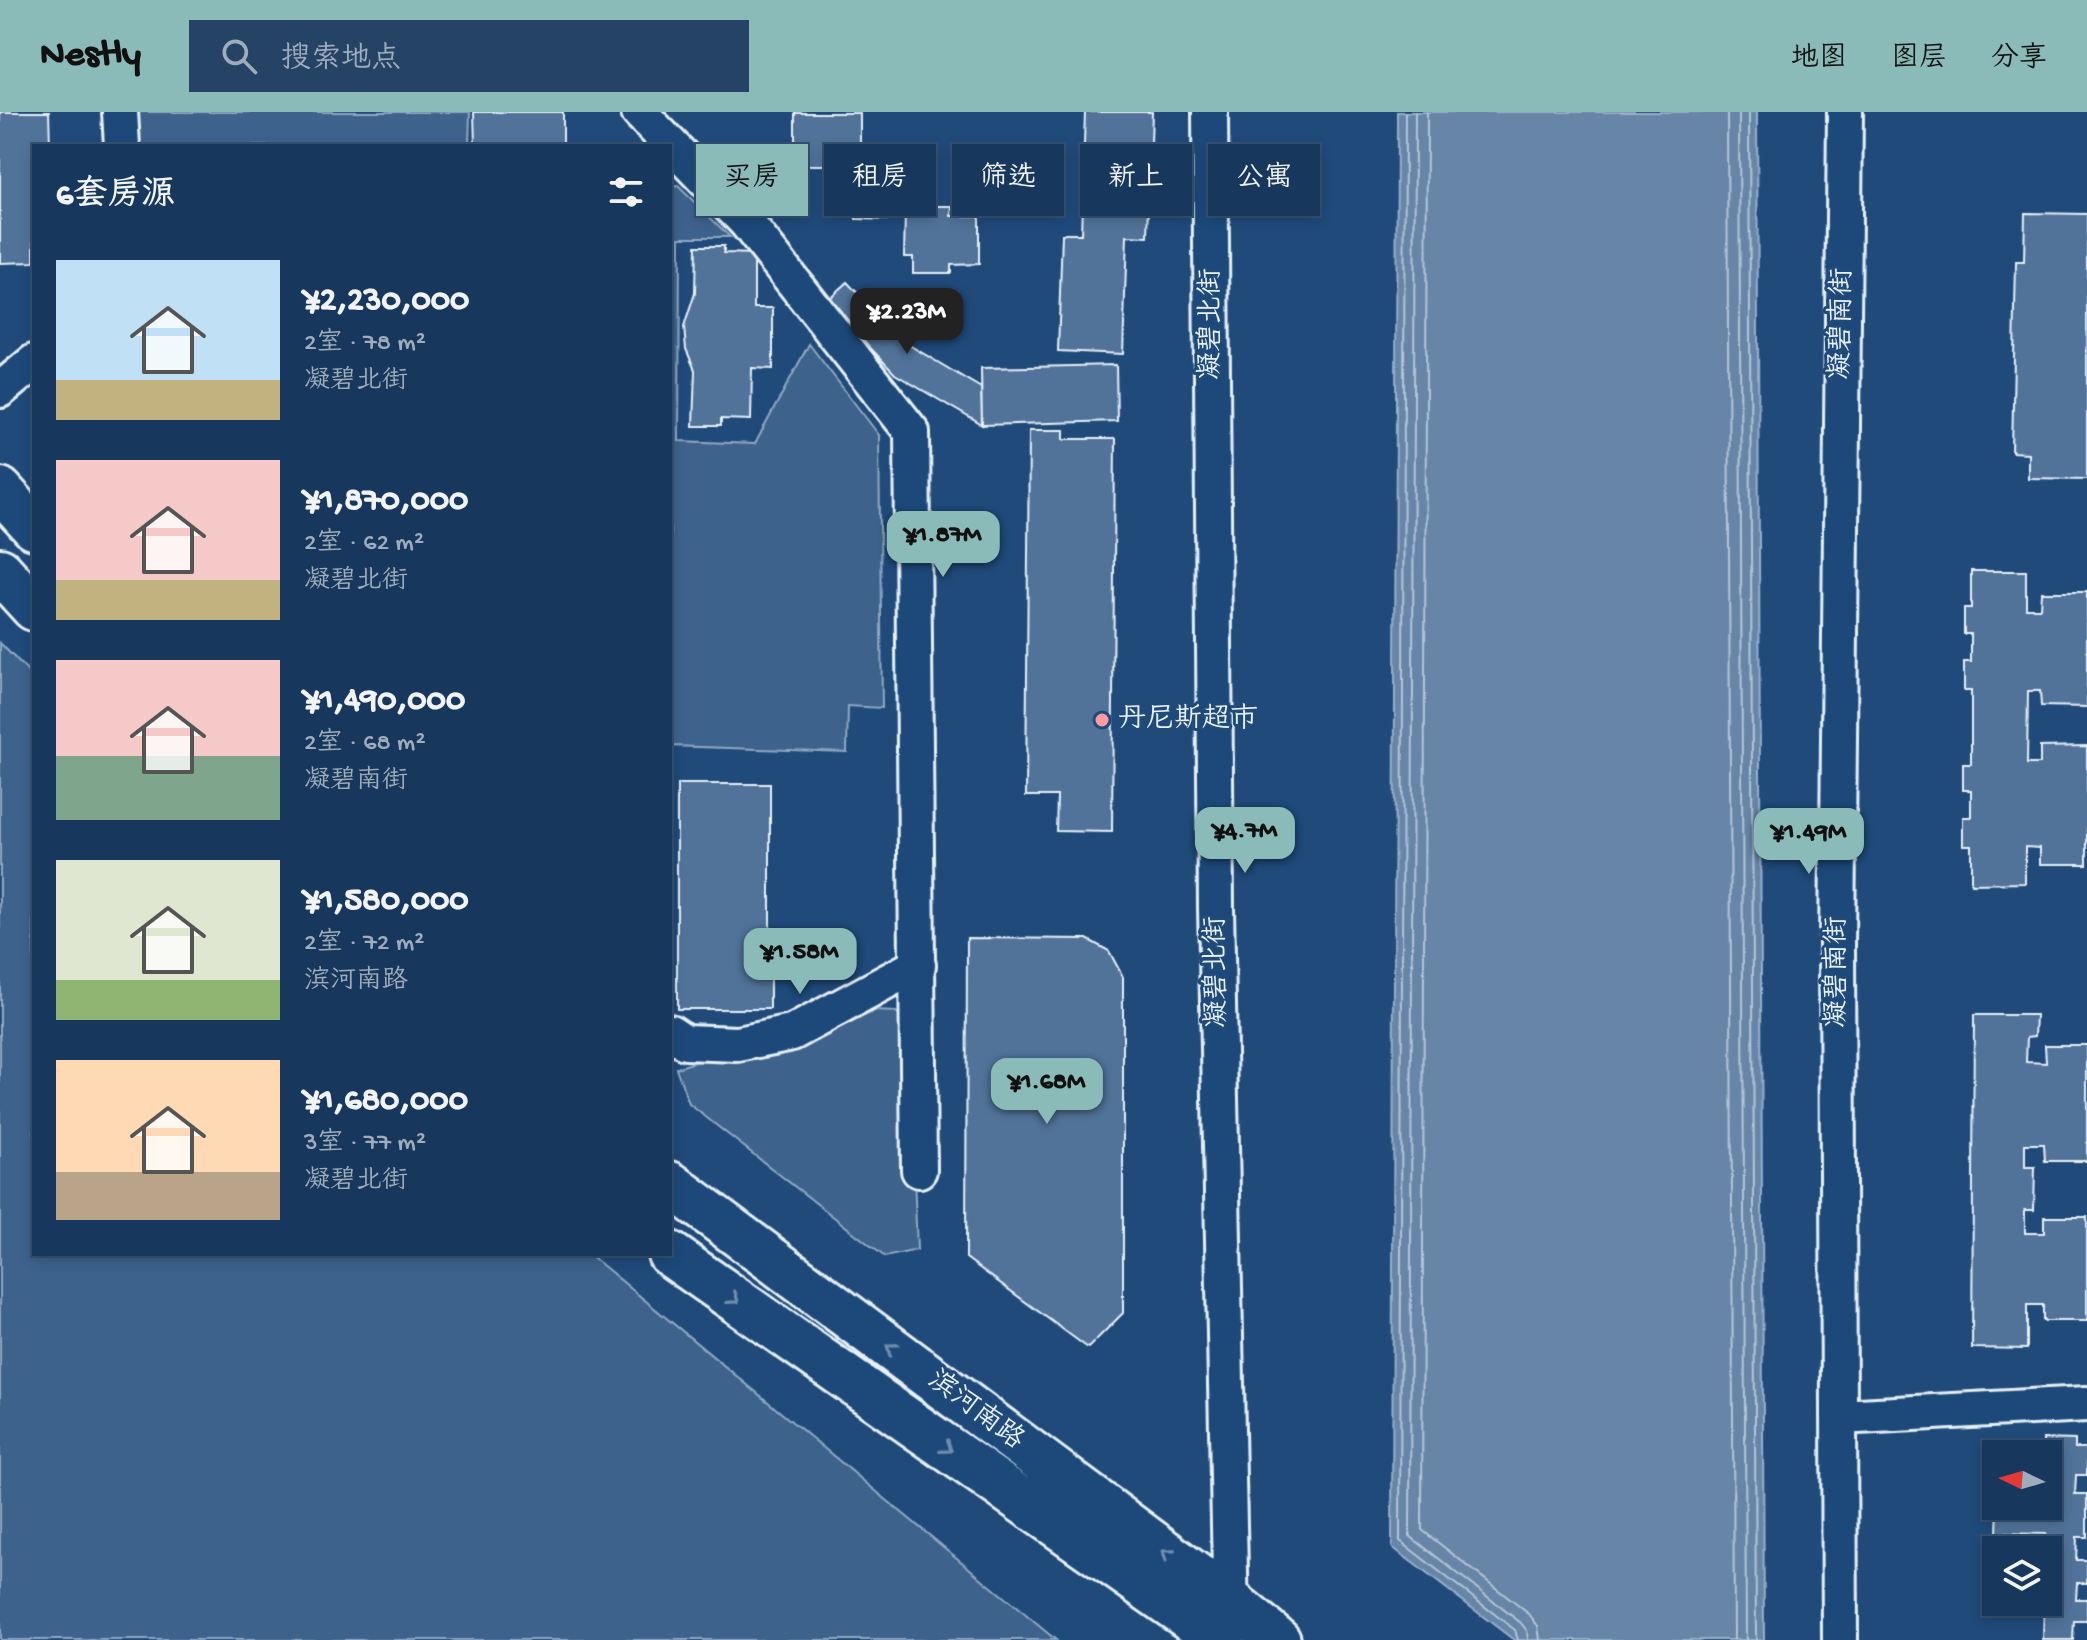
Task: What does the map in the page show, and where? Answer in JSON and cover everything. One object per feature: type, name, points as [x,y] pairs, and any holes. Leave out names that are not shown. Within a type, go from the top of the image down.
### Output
[{"type":"main road","points":[[0,490],[32,525]]},
{"type":"main road","points":[[0,571],[32,606]]},
{"type":"main road","name":"滨河南路","points":[[672,1186],[1228,1627]]},
{"type":"main road","name":"滨河南路","points":[[672,1255],[1228,1627],[1278,1640]]},
{"type":"street","points":[[120,112],[122,144]]},
{"type":"street","points":[[639,112],[670,144]]},
{"type":"street","name":"凝碧北街","points":[[1210,112],[1217,924],[1228,1627]]},
{"type":"street","name":"凝碧南街","points":[[1840,1640],[1837,947],[1845,112]]},
{"type":"street","points":[[672,146],[746,222],[912,432],[919,1170]]},
{"type":"street","points":[[0,390],[32,364]]},
{"type":"street","points":[[672,1033],[685,1042],[738,1044],[792,1033],[918,965]]},
{"type":"street","points":[[1839,1417],[2087,1404]]},
{"type":"shaded area","points":[[137,112],[470,112],[469,144],[140,144]]},
{"type":"shaded area","points":[[678,186],[696,204],[696,216],[709,216],[730,237],[680,237],[679,441],[755,444],[809,344],[879,435],[882,708],[848,706],[847,752],[672,746],[672,187]]},
{"type":"shaded area","points":[[0,643],[32,676],[32,1256],[591,1256],[1056,1640],[0,1640]]},
{"type":"shaded area","points":[[874,1011],[896,1012],[908,1028],[917,1250],[885,1257],[689,1104],[676,1068],[702,1060],[754,1060],[791,1053]]},
{"type":"water","points":[[1397,112],[1757,112],[1764,1640],[1514,1640],[1392,1547]]},
{"type":"building","points":[[0,112],[49,112],[50,144],[32,144],[32,262],[0,263]]},
{"type":"building","points":[[474,112],[563,112],[563,144],[475,144]]},
{"type":"building","points":[[1085,112],[1152,112],[1151,144],[1084,144]]},
{"type":"building","points":[[795,113],[860,113],[860,144],[824,144],[824,165],[808,165],[808,144],[795,144]]},
{"type":"building","points":[[936,206],[952,206],[951,216],[979,216],[979,264],[951,265],[951,273],[913,273],[913,257],[904,257],[905,216],[936,216]]},
{"type":"building","points":[[2025,213],[2087,214],[2087,479],[2028,478],[2028,453],[2012,452],[2016,262],[2024,262]]},
{"type":"building","points":[[856,216],[894,216],[894,220],[856,219]]},
{"type":"building","points":[[1082,216],[1149,216],[1148,237],[1127,236],[1123,354],[1058,351],[1062,234],[1081,234]]},
{"type":"building","points":[[696,246],[724,246],[724,253],[754,254],[754,308],[773,308],[773,369],[752,368],[751,420],[721,419],[721,426],[693,426],[695,370],[686,349],[684,327],[695,293]]},
{"type":"building","points":[[847,282],[904,342],[981,388],[982,425],[895,374],[826,301]]},
{"type":"building","points":[[1116,365],[1117,421],[982,425],[981,368]]},
{"type":"building","points":[[1029,430],[1064,430],[1064,439],[1115,439],[1112,832],[1056,831],[1057,796],[1026,796]]},
{"type":"building","points":[[1971,571],[2026,571],[2026,608],[2040,608],[2041,592],[2087,592],[2087,707],[2041,706],[2040,691],[2028,691],[2027,764],[2040,764],[2040,747],[2087,746],[2087,864],[2040,864],[2040,848],[2025,847],[2025,883],[1971,884],[1971,845],[1963,845],[1963,817],[1971,817],[1971,790],[1963,790],[1963,764],[1971,764],[1971,691],[1964,691],[1964,662],[1971,662],[1971,634],[1964,634],[1964,608],[1971,608]]},
{"type":"building","points":[[677,784],[770,784],[770,1009],[677,1009]]},
{"type":"building","points":[[967,938],[1087,939],[1109,951],[1123,977],[1123,1313],[1088,1348],[966,1258]]},
{"type":"building","points":[[1974,1015],[2036,1015],[2035,1036],[2027,1037],[2026,1062],[2046,1063],[2045,1045],[2087,1045],[2087,1161],[2045,1161],[2044,1144],[2025,1144],[2025,1167],[2035,1167],[2034,1210],[2025,1210],[2025,1233],[2044,1233],[2044,1217],[2087,1217],[2087,1321],[2043,1321],[2043,1305],[2027,1305],[2027,1349],[1972,1348]]},
{"type":"building","points":[[2043,1439],[2075,1440],[2075,1448],[2087,1448],[2087,1475],[2076,1475],[2075,1494],[2087,1494],[2087,1537],[2077,1537],[2076,1560],[2087,1560],[2087,1583],[2077,1583],[2076,1599],[2087,1599],[2087,1621],[2074,1621],[2073,1640],[2043,1640],[2044,1616],[2062,1616],[2062,1536],[1997,1533],[1997,1520],[2062,1520],[2062,1440]]},
{"type":"place","name":"丹尼斯超市","points":[[1102,720]]}]
